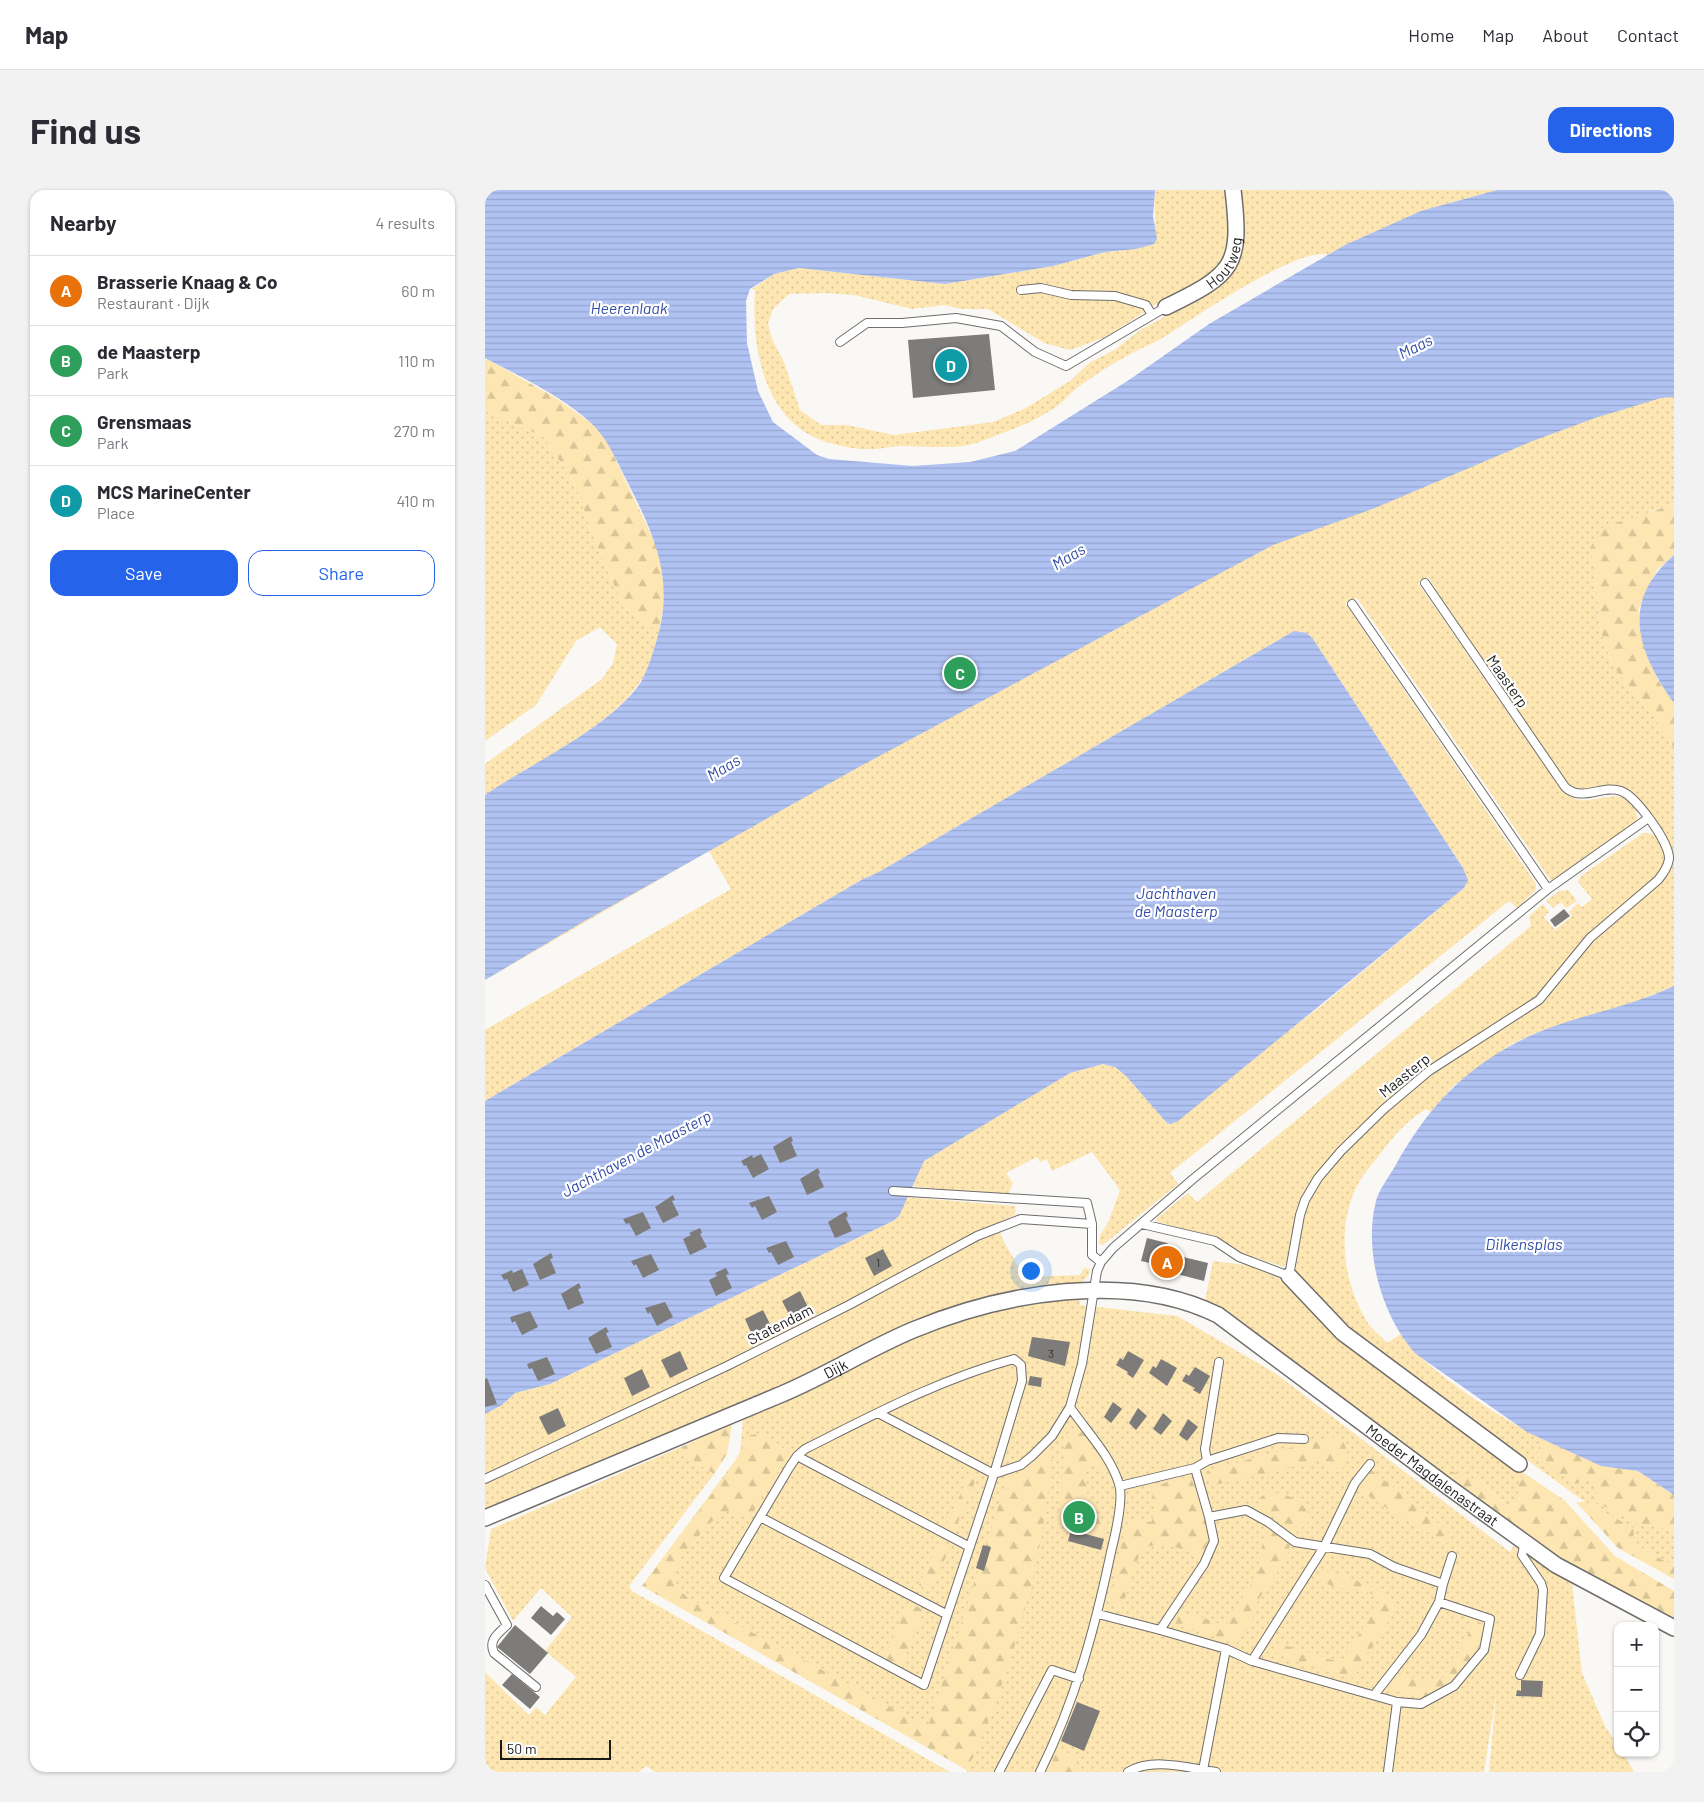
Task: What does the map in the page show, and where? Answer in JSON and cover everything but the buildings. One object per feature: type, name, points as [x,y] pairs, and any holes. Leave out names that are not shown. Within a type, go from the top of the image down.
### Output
[{"type":"street","name":"Houtweg","points":[[1166,307],[1197,292],[1224,272],[1235,253],[1238,228],[1233,190]]},
{"type":"street","points":[[1289,1276],[1343,1333],[1519,1464]]},
{"type":"street","name":"Dijk","points":[[485,1518],[785,1393],[914,1330],[969,1309],[996,1302],[1093,1289],[1153,1294],[1200,1306]]},
{"type":"street","name":"Moeder Magdalenastraat","points":[[1200,1306],[1218,1315],[1556,1565],[1674,1628]]},
{"type":"lane","points":[[1021,290],[1041,288],[1071,295],[1115,296],[1146,304],[1152,315]]},
{"type":"lane","points":[[840,342],[867,323],[901,323],[956,318],[1001,326],[1035,352],[1066,366],[1166,307]]},
{"type":"lane","name":"Maasterp","points":[[1289,1276],[1300,1215],[1305,1200],[1318,1178],[1341,1151],[1384,1109],[1429,1071],[1539,1000],[1590,938],[1658,880],[1667,865],[1668,851],[1662,836],[1638,806],[1622,791],[1613,790],[1580,794],[1570,791],[1565,787],[1425,583]]},
{"type":"lane","points":[[1353,604],[1548,889]]},
{"type":"lane","points":[[878,1413],[994,1474],[1021,1465],[1052,1436],[1070,1407],[1082,1364],[1093,1289],[1101,1262],[1113,1248],[1548,889],[1647,819]]},
{"type":"lane","points":[[893,1191],[1087,1203],[1092,1224],[1092,1255],[1101,1262]]},
{"type":"lane","name":"Statendam","points":[[485,1479],[727,1366],[849,1305],[977,1236],[1021,1220],[1092,1224]]},
{"type":"lane","points":[[1142,1224],[1215,1241],[1239,1257],[1289,1276]]},
{"type":"lane","points":[[1014,1359],[1021,1365],[1022,1381],[994,1474],[924,1685],[724,1578],[797,1456],[805,1449],[878,1413],[932,1387],[1014,1359]]},
{"type":"lane","points":[[1207,1461],[1205,1449],[1219,1362]]},
{"type":"lane","points":[[1039,1772],[1052,1748],[1079,1679],[1098,1614],[1115,1532],[1120,1486],[1099,1447],[1070,1407]]},
{"type":"lane","points":[[1120,1486],[1195,1468],[1207,1461],[1278,1438],[1304,1439]]},
{"type":"lane","points":[[797,1456],[970,1547]]},
{"type":"lane","points":[[1252,1660],[1324,1548],[1355,1483],[1370,1464]]},
{"type":"lane","points":[[1160,1630],[1205,1564],[1214,1541],[1195,1468]]},
{"type":"lane","points":[[1209,1517],[1246,1510],[1268,1522],[1295,1542],[1370,1554],[1394,1567],[1443,1584]]},
{"type":"lane","points":[[760,1517],[946,1614]]},
{"type":"lane","points":[[1520,1675],[1540,1634],[1543,1590],[1541,1583],[1522,1556],[1525,1542]]},
{"type":"lane","points":[[1375,1694],[1421,1635],[1439,1602],[1452,1556]]},
{"type":"lane","points":[[485,1585],[507,1625],[492,1641],[491,1646],[494,1653],[536,1687]]},
{"type":"lane","points":[[1098,1614],[1226,1649],[1252,1660],[1375,1694],[1397,1702],[1421,1704],[1455,1686],[1484,1650],[1490,1619],[1439,1602]]},
{"type":"lane","points":[[1203,1770],[1226,1649]]},
{"type":"lane","points":[[999,1772],[1052,1670],[1079,1679]]},
{"type":"lane","points":[[1388,1772],[1397,1702]]},
{"type":"lane","points":[[1127,1772],[1139,1765],[1167,1765],[1216,1772]]},
{"type":"green space","points":[[1155,190],[1497,190],[1421,211],[1329,255],[1315,255],[1272,271],[1166,336],[1109,366],[1078,387],[1061,403],[1044,415],[969,445],[952,447],[901,446],[877,449],[858,449],[841,446],[808,434],[790,420],[776,402],[766,382],[760,359],[754,312],[755,290],[752,289],[774,274],[799,268],[945,284],[1053,266],[1105,252],[1136,249],[1154,244]],"holes":[[[1218,265],[1229,275],[1214,290],[1140,330],[1116,349],[1089,363],[1070,381],[1024,409],[993,422],[894,435],[847,425],[821,425],[800,410],[784,362],[772,339],[768,324],[773,309],[789,294],[825,293],[854,295],[912,309],[945,305],[961,309],[988,309],[1044,343],[1070,350],[1106,337],[1167,297],[1208,276]]]},
{"type":"green space","points":[[1674,245],[1674,504],[1651,511],[1590,548],[1595,568],[1600,628],[1612,665],[1661,726],[1674,748],[1674,986],[1640,1000],[1533,1034],[1510,1045],[1453,1086],[1431,1112],[1426,1109],[1413,1118],[1390,1142],[1359,1182],[1347,1216],[1345,1252],[1347,1270],[1358,1304],[1366,1320],[1387,1343],[1401,1334],[1425,1361],[1444,1377],[1488,1408],[1543,1438],[1537,1454],[1575,1484],[1593,1479],[1636,1523],[1674,1530],[1674,1566],[1644,1550],[1633,1539],[1633,1528],[1585,1502],[1352,1333],[1295,1274],[1301,1223],[1309,1199],[1333,1164],[1382,1114],[1421,1080],[1541,1002],[1592,940],[1652,889],[1664,873],[1667,864],[1666,846],[1657,823],[1627,789],[1620,785],[1613,785],[1581,789],[1574,787],[1566,781],[1472,647],[1428,577],[1418,583],[1560,788],[1571,797],[1580,800],[1616,796],[1624,797],[1631,800],[1635,807],[1637,819],[1630,829],[1551,881],[1357,598],[1345,603],[1536,884],[1536,890],[1517,908],[1509,901],[1170,1173],[1178,1184],[1103,1245],[1099,1244],[1100,1235],[1108,1223],[1120,1190],[1092,1152],[1052,1171],[1047,1159],[1040,1162],[1037,1157],[1006,1173],[1013,1183],[1009,1193],[997,1196],[911,1186],[924,1161],[936,1152],[1070,1073],[1103,1064],[1115,1067],[1126,1076],[1167,1123],[1321,1006],[1464,888],[1463,868],[1313,639],[1294,631],[877,873],[863,879],[485,1101],[485,1030],[731,889],[709,851],[485,980],[485,943]]},
{"type":"green space","points":[[485,358],[556,398],[590,422],[605,437],[659,551],[665,594],[659,632],[624,608],[594,538],[574,483],[544,437],[485,411]]},
{"type":"green space","points":[[485,411],[544,437],[574,483],[594,538],[624,608],[659,632],[651,658],[640,682],[608,716],[568,744],[485,795],[485,764],[602,679],[613,663],[617,644],[600,627],[576,641],[536,705],[485,741]]},
{"type":"green space","points":[[1674,504],[1674,555],[1657,570],[1639,608],[1640,627],[1658,680],[1674,703],[1674,748],[1661,726],[1612,665],[1600,628],[1595,568],[1590,548],[1602,528]]},
{"type":"green space","points":[[1643,833],[1656,836],[1665,852],[1664,862],[1657,876],[1528,1006],[1433,1065],[1315,1178],[1289,1261],[1284,1267],[1237,1252],[1215,1238],[1158,1222],[1156,1219],[1188,1193],[1197,1202],[1531,926],[1529,916],[1543,904],[1549,912],[1544,917],[1555,930],[1572,916],[1569,912],[1578,903],[1582,907],[1592,899],[1578,882],[1581,876]]},
{"type":"green space","points":[[1568,890],[1577,901],[1566,908],[1561,902],[1553,908],[1546,901],[1559,891]]},
{"type":"green space","points":[[906,1197],[1016,1206],[1015,1215],[997,1224],[1003,1240],[1024,1277],[1080,1275],[1084,1268],[1090,1269],[1088,1276],[1082,1282],[988,1296],[987,1300],[879,1340],[879,1336],[790,1381],[485,1515],[485,1414],[502,1405],[515,1393],[550,1384],[893,1221],[899,1216]]},
{"type":"green space","points":[[1213,1261],[1247,1265],[1279,1278],[1340,1340],[1527,1475],[1520,1479],[1520,1495],[1517,1502],[1510,1507],[1478,1480],[1439,1474],[1229,1312],[1205,1301]]},
{"type":"green space","points":[[1080,1298],[1080,1305],[1177,1316],[1275,1373],[1510,1552],[1514,1545],[1547,1569],[1572,1584],[1582,1673],[1605,1726],[1614,1740],[1614,1757],[1625,1757],[1634,1772],[1489,1772],[1496,1695],[1484,1772],[967,1772],[967,1770],[642,1586],[740,1454],[743,1419],[938,1327],[1007,1305]]},
{"type":"green space","points":[[732,1424],[727,1454],[714,1474],[695,1462],[681,1447]]},
{"type":"green space","points":[[1071,1428],[1091,1440],[1113,1473],[1106,1472],[1094,1463],[1089,1464],[1085,1475],[1088,1491],[1079,1506],[1082,1515],[1108,1520],[1103,1537],[1055,1525],[1061,1490],[1065,1439]]},
{"type":"green space","points":[[760,1434],[776,1442],[790,1454],[769,1484],[749,1520],[734,1513],[722,1513],[687,1549],[675,1570],[674,1579],[677,1587],[687,1597],[926,1726],[929,1724],[1007,1480],[1038,1461],[1049,1447],[1052,1458],[1051,1475],[1043,1527],[1028,1598],[995,1704],[967,1770],[642,1586],[730,1470],[750,1435]]},
{"type":"green space","points":[[1339,1436],[1347,1450],[1345,1465],[1337,1472],[1318,1461],[1210,1486],[1207,1471]]},
{"type":"green space","points":[[1543,1438],[1601,1466],[1638,1471],[1674,1495],[1674,1530],[1636,1523],[1596,1502],[1597,1485],[1593,1479],[1575,1484],[1556,1472],[1537,1453]]},
{"type":"green space","points":[[681,1447],[695,1462],[714,1474],[629,1586],[632,1591],[950,1772],[655,1772],[646,1766],[639,1772],[485,1772],[485,1672],[529,1715],[536,1707],[545,1715],[576,1677],[545,1651],[572,1617],[541,1588],[513,1621],[485,1568],[491,1529]]},
{"type":"green space","points":[[1370,1469],[1442,1526],[1450,1535],[1448,1543],[1400,1517],[1361,1491],[1367,1470]]},
{"type":"green space","points":[[1446,1470],[1478,1480],[1510,1507],[1516,1504],[1520,1498],[1517,1490],[1520,1479],[1527,1475],[1564,1500],[1615,1556],[1674,1591],[1674,1622],[1568,1566],[1439,1474]]},
{"type":"green space","points":[[970,1473],[977,1477],[953,1534],[944,1530]]},
{"type":"green space","points":[[1189,1476],[1198,1493],[1204,1514],[1206,1547],[1203,1556],[1164,1545],[1148,1546],[1141,1549],[1121,1610],[1110,1597],[1127,1519],[1147,1523],[1152,1521],[1155,1505],[1151,1487]]},
{"type":"green space","points":[[1267,1492],[1281,1493],[1294,1499],[1305,1508],[1310,1520],[1295,1534],[1271,1515],[1257,1508],[1259,1499]]},
{"type":"green space","points":[[1576,1502],[1585,1502],[1634,1528],[1633,1539],[1644,1550],[1674,1566],[1674,1579],[1618,1548]]},
{"type":"green space","points":[[1269,1529],[1290,1545],[1286,1559],[1258,1600],[1251,1624],[1237,1643],[1175,1625],[1179,1615],[1196,1615],[1225,1626],[1257,1575],[1263,1541]]},
{"type":"green space","points":[[939,1542],[950,1548],[930,1591],[919,1585]]},
{"type":"green space","points":[[1324,1571],[1368,1584],[1396,1604],[1355,1678],[1292,1660],[1274,1652],[1277,1643],[1332,1660],[1343,1659],[1379,1603],[1375,1595],[1338,1587],[1318,1579]]},
{"type":"green space","points":[[909,1603],[924,1610],[901,1668],[883,1658]]},
{"type":"green space","points":[[1474,1621],[1484,1624],[1478,1652],[1450,1686],[1428,1697],[1416,1697],[1390,1690],[1390,1683],[1399,1673],[1427,1682],[1444,1677],[1466,1640]]},
{"type":"green space","points":[[1059,1748],[1078,1759],[1072,1772],[1047,1772]]},
{"type":"water","points":[[485,190],[1155,190],[1153,216],[1157,239],[1154,244],[1136,249],[1105,252],[1053,266],[945,284],[799,268],[774,274],[750,289],[746,301],[747,343],[758,391],[773,422],[817,455],[829,459],[913,466],[970,462],[1015,451],[1129,380],[1209,324],[1345,245],[1421,211],[1497,190],[1674,190],[1674,397],[1661,398],[1595,418],[1530,442],[1375,508],[1273,545],[857,768],[581,923],[485,980],[485,795],[590,730],[627,699],[641,682],[650,661],[662,617],[664,596],[663,576],[659,557],[646,520],[611,450],[597,429],[567,404],[485,358]]},
{"type":"water","points":[[1674,555],[1674,703],[1651,665],[1640,627],[1641,609],[1646,591],[1657,573]]},
{"type":"water","name":"Jachthaven de Maasterp","points":[[1294,631],[1307,633],[1313,639],[1463,868],[1468,880],[1464,888],[1178,1121],[1171,1124],[1167,1123],[1126,1076],[1115,1067],[1103,1064],[1070,1073],[924,1161],[899,1216],[893,1221],[550,1384],[515,1393],[502,1405],[485,1414],[485,1101],[863,879],[877,873]]},
{"type":"water","name":"Dilkensplas","points":[[1674,986],[1674,1495],[1638,1471],[1601,1466],[1527,1432],[1416,1354],[1404,1339],[1385,1303],[1378,1282],[1372,1241],[1376,1201],[1405,1148],[1443,1098],[1473,1070],[1529,1036],[1654,995]]},
{"type":"place","name":"MCS MarineCenter","points":[[951,365]]},
{"type":"place","name":"Grensmaas","points":[[960,673]]},
{"type":"place","name":"Brasserie Knaag & Co","points":[[1167,1262]]},
{"type":"place","name":"de Maasterp","points":[[1079,1517]]},
{"type":"water label","name":"Heerenlaak","points":[[629,307]]},
{"type":"water label","name":"Maas","points":[[1415,346]]},
{"type":"water label","name":"Maas","points":[[1068,556]]},
{"type":"water label","name":"Maas","points":[[723,767]]}]
